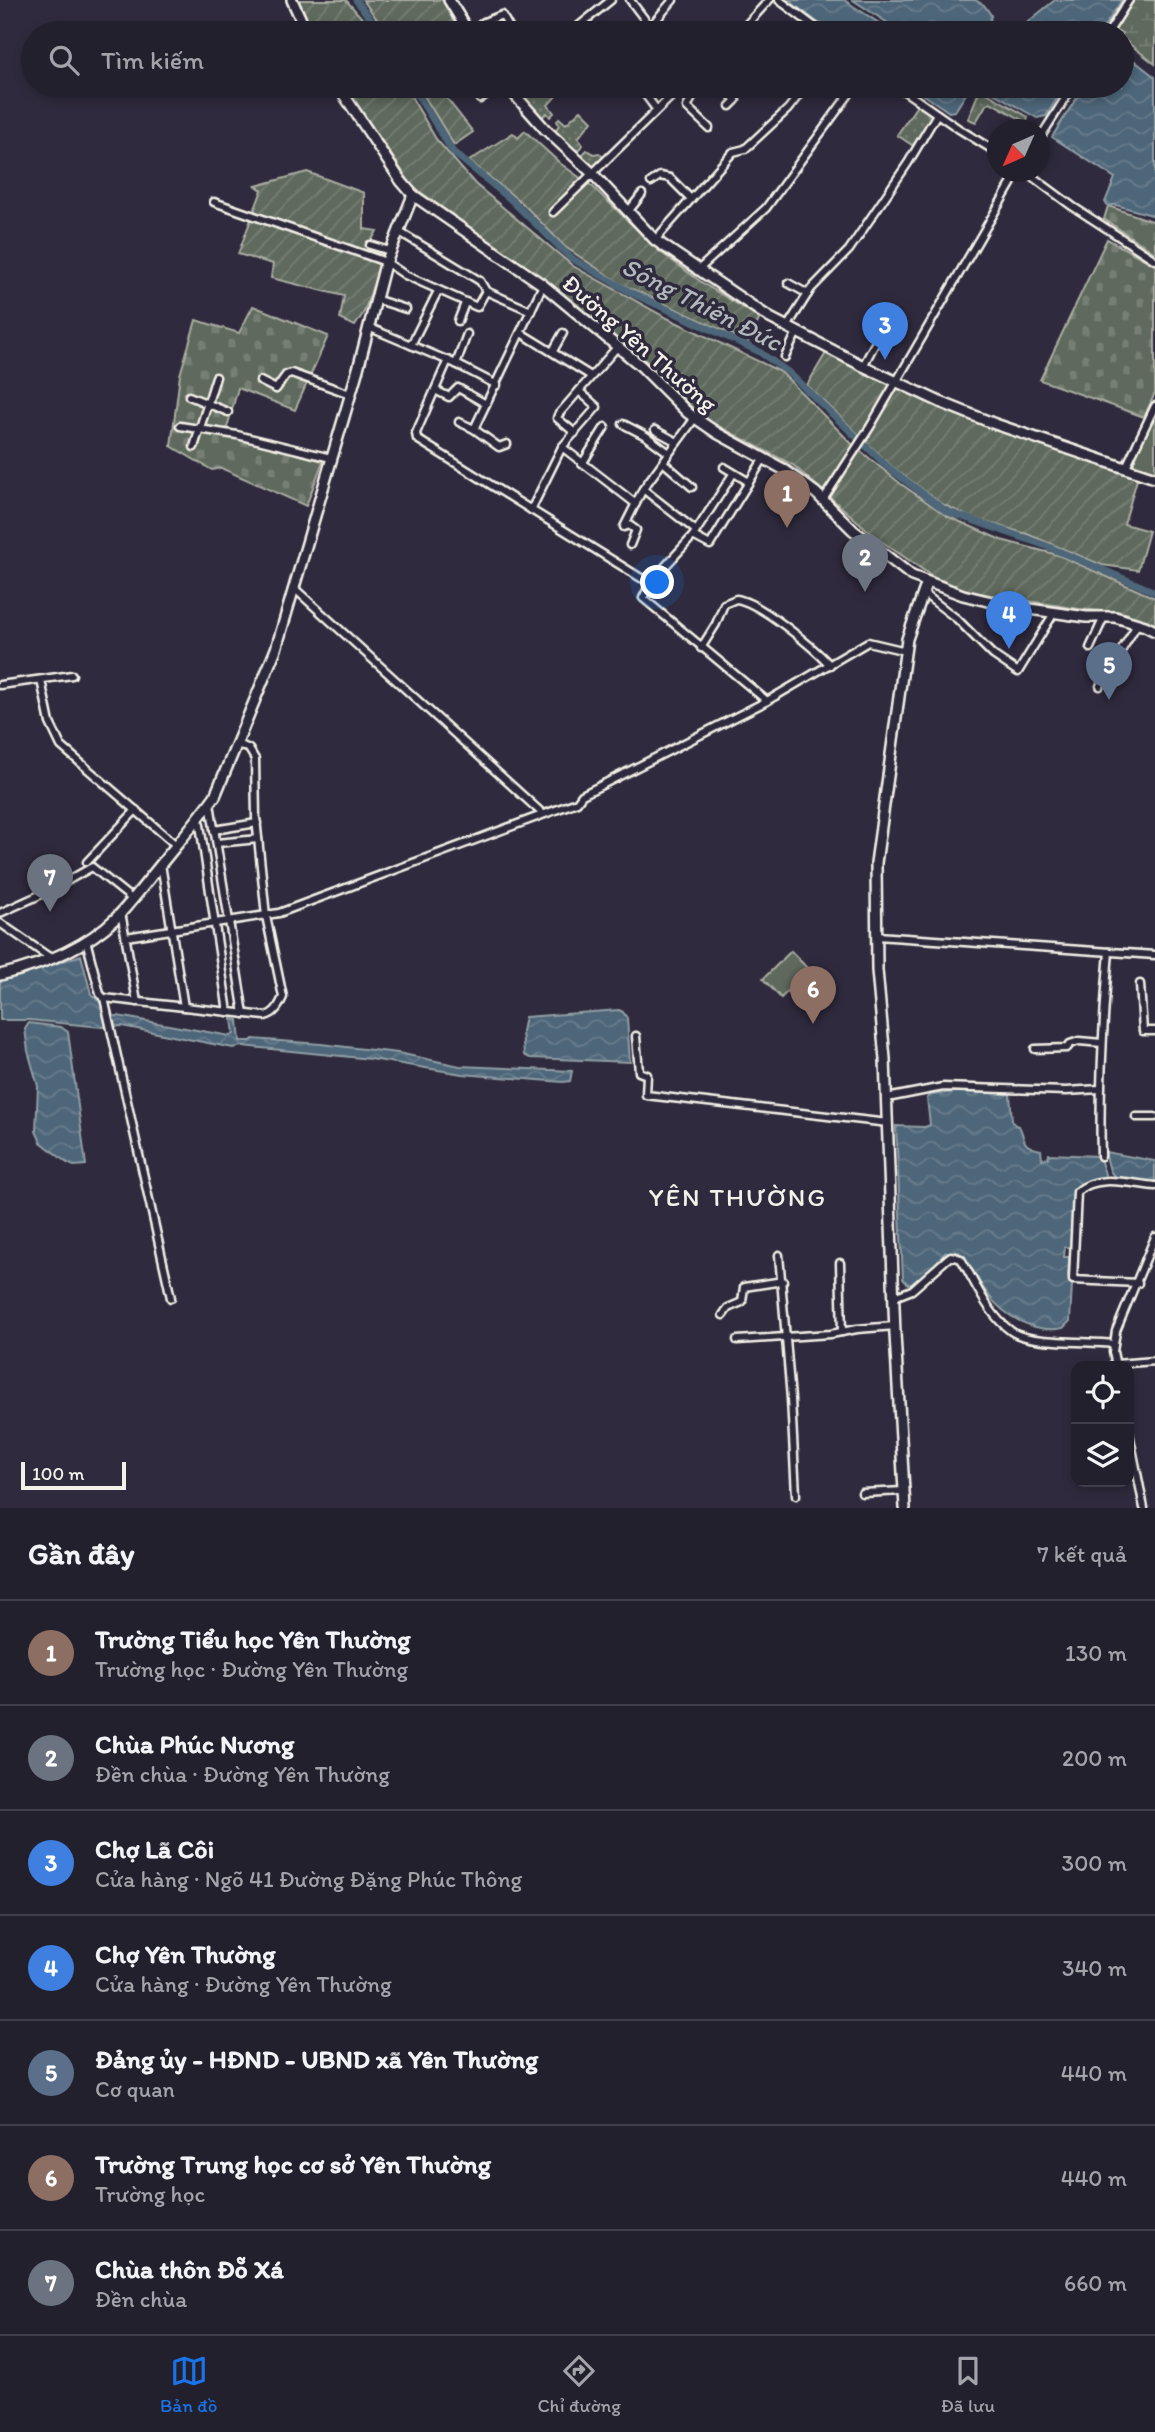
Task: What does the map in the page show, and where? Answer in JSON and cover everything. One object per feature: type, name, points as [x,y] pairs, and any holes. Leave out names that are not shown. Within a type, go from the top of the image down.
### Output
[{"type":"main road","points":[[292,0],[302,21]]},
{"type":"main road","points":[[449,0],[462,21]]},
{"type":"main road","name":"Đường Yên Thường","points":[[346,98],[413,195],[543,285],[641,366],[663,391],[695,418],[716,433],[783,469],[823,500],[853,530],[912,576],[963,595],[1008,606],[1086,617],[1115,617],[1155,632]]},
{"type":"main road","points":[[518,98],[655,240],[697,271],[787,327],[897,382],[995,424],[1155,478]]},
{"type":"main road","points":[[0,975],[52,959],[86,940],[121,912],[210,803],[275,649],[331,458],[346,393],[386,262],[413,195]]},
{"type":"main road","points":[[905,1508],[877,936],[876,863],[907,639],[927,582]]},
{"type":"street","points":[[585,21],[611,0]]},
{"type":"street","points":[[630,0],[647,21]]},
{"type":"street","points":[[655,21],[673,0]]},
{"type":"street","points":[[750,21],[769,0]]},
{"type":"street","points":[[779,0],[807,21]]},
{"type":"street","points":[[1116,21],[1129,0]]},
{"type":"street","points":[[487,21],[502,15],[505,21]]},
{"type":"street","points":[[648,98],[656,109]]},
{"type":"street","points":[[553,212],[670,98]]},
{"type":"street","points":[[692,98],[687,107],[709,128]]},
{"type":"street","points":[[730,106],[736,100],[734,98]]},
{"type":"street","points":[[655,240],[733,152],[745,149],[789,109],[797,98]]},
{"type":"street","points":[[697,271],[766,208],[846,98]]},
{"type":"street","points":[[914,98],[987,146]]},
{"type":"street","points":[[1050,122],[1065,98]]},
{"type":"street","points":[[787,327],[819,280],[849,250],[908,163],[937,114]]},
{"type":"street","points":[[651,182],[660,176],[670,178],[691,199]]},
{"type":"street","points":[[823,500],[897,382],[1012,182]]},
{"type":"street","points":[[1040,182],[1155,260]]},
{"type":"street","points":[[628,212],[642,194]]},
{"type":"street","points":[[214,202],[386,262],[405,275],[477,307],[486,291]]},
{"type":"street","points":[[398,231],[480,281],[486,291],[531,312]]},
{"type":"street","points":[[370,245],[390,251]]},
{"type":"street","points":[[788,283],[808,294]]},
{"type":"street","points":[[474,429],[543,285]]},
{"type":"street","points":[[411,345],[438,291]]},
{"type":"street","points":[[375,299],[406,309]]},
{"type":"street","points":[[458,321],[465,303]]},
{"type":"street","points":[[368,327],[448,360],[497,385]]},
{"type":"street","points":[[785,357],[797,332]]},
{"type":"street","points":[[521,333],[591,376]]},
{"type":"street","points":[[552,351],[563,333]]},
{"type":"street","points":[[456,364],[467,334]]},
{"type":"street","points":[[863,366],[879,337]]},
{"type":"street","points":[[575,433],[557,418],[566,404],[618,346]]},
{"type":"street","points":[[448,360],[416,433],[417,439],[651,582]]},
{"type":"street","points":[[260,382],[276,389],[286,375],[291,373],[346,393]]},
{"type":"street","points":[[194,447],[216,377]]},
{"type":"street","points":[[435,390],[449,397],[458,388],[486,404]]},
{"type":"street","points":[[531,510],[562,447],[597,407],[579,391]]},
{"type":"street","points":[[189,396],[228,412]]},
{"type":"street","points":[[1125,468],[1155,406]]},
{"type":"street","points":[[630,545],[636,530],[629,525],[624,527],[643,489],[695,418]]},
{"type":"street","points":[[459,422],[499,447],[507,444]]},
{"type":"street","points":[[623,424],[646,436],[669,453]]},
{"type":"street","points":[[180,426],[237,435],[331,458]]},
{"type":"street","points":[[582,464],[605,427]]},
{"type":"street","points":[[655,430],[677,442]]},
{"type":"street","points":[[562,447],[636,504]]},
{"type":"street","points":[[643,489],[710,545],[764,458]]},
{"type":"street","points":[[663,462],[692,487]]},
{"type":"street","points":[[724,467],[749,482]]},
{"type":"street","points":[[733,474],[694,533],[651,582],[643,598],[767,701]]},
{"type":"street","points":[[294,588],[543,814]]},
{"type":"street","points":[[923,593],[957,620],[993,655],[1018,672],[1054,613]]},
{"type":"street","points":[[701,648],[716,624],[724,604],[736,598],[754,605],[830,665]]},
{"type":"street","points":[[1090,648],[1104,617]]},
{"type":"street","points":[[1100,687],[1138,624]]},
{"type":"street","points":[[125,937],[266,916],[356,886],[577,802],[582,795],[767,701],[868,642],[905,652]]},
{"type":"street","points":[[0,685],[72,675]]},
{"type":"street","points":[[41,680],[50,723],[61,746],[176,845]]},
{"type":"street","points":[[104,998],[244,1014],[271,1015],[278,1007],[283,997],[266,916],[258,839],[255,759],[249,749],[236,743]]},
{"type":"street","points":[[210,803],[244,1014]]},
{"type":"street","points":[[87,862],[136,810]]},
{"type":"street","points":[[199,818],[228,1012]]},
{"type":"street","points":[[214,830],[257,823]]},
{"type":"street","points":[[217,844],[258,839]]},
{"type":"street","points":[[161,864],[184,1007]]},
{"type":"street","points":[[0,913],[92,867],[132,899]]},
{"type":"street","points":[[121,912],[137,1002]]},
{"type":"street","points":[[0,923],[52,959]]},
{"type":"street","points":[[877,936],[1155,955]]},
{"type":"street","points":[[86,940],[100,994],[104,998],[171,1298]]},
{"type":"street","points":[[1101,1156],[1100,1089],[1108,952]]},
{"type":"street","points":[[1140,984],[1143,1031],[1155,1031]]},
{"type":"street","points":[[636,1036],[639,1072],[647,1075],[646,1095],[888,1123]]},
{"type":"street","points":[[1035,1049],[1068,1048],[1070,1044],[1079,1041],[1102,1043]]},
{"type":"street","points":[[887,1098],[943,1087],[1066,1091],[1100,1089]]},
{"type":"street","points":[[1136,1117],[1155,1116]]},
{"type":"street","points":[[1138,1283],[1073,1280],[1077,1192],[1090,1183],[1099,1181],[1155,1186]]},
{"type":"street","points":[[1115,1361],[1113,1344],[1116,1331],[1155,1237]]},
{"type":"street","points":[[779,1255],[792,1399],[796,1495]]},
{"type":"street","points":[[894,1297],[912,1290],[947,1259],[957,1257],[961,1259],[990,1308],[1011,1332],[1027,1339],[1113,1344]]},
{"type":"street","points":[[840,1263],[842,1332]]},
{"type":"street","points":[[723,1315],[728,1308],[742,1302],[744,1287],[783,1281]]},
{"type":"street","points":[[737,1340],[785,1338],[895,1326]]},
{"type":"street","points":[[1134,1363],[1155,1361]]},
{"type":"street","points":[[1134,1458],[1144,1508]]},
{"type":"street","points":[[862,1493],[904,1491]]},
{"type":"green space","points":[[297,0],[346,0],[364,21],[308,21]]},
{"type":"green space","points":[[363,0],[443,0],[453,21],[378,21]]},
{"type":"green space","points":[[1133,0],[1155,0],[1155,64],[1134,47],[1134,21],[1119,21]]},
{"type":"green space","points":[[353,98],[412,98],[436,139],[475,184],[573,266],[665,317],[781,372],[852,444],[901,484],[947,516],[1001,540],[1058,555],[1155,598],[1155,627],[1126,613],[1079,609],[972,592],[935,578],[878,539],[793,465],[701,417],[649,363],[595,325],[539,276],[413,187]]},
{"type":"green space","points":[[425,98],[446,98],[473,132],[454,145]]},
{"type":"green space","points":[[523,98],[554,98],[548,105],[554,113],[550,117],[547,113],[540,119]]},
{"type":"green space","points":[[976,98],[995,98],[1028,117],[1021,119],[990,102],[976,122],[968,119]]},
{"type":"green space","points":[[918,104],[935,114],[915,147],[897,135]]},
{"type":"green space","points":[[581,110],[592,121],[578,138],[583,145],[576,152],[555,131],[559,118],[566,124]]},
{"type":"green space","points":[[525,131],[561,164],[593,187],[659,251],[704,284],[760,318],[748,342],[621,284],[565,247],[522,203],[469,161],[513,133],[518,138]]},
{"type":"green space","points":[[587,150],[594,154],[599,153],[605,159],[595,173],[579,158]]},
{"type":"green space","points":[[307,172],[364,193],[364,229],[377,231],[367,248],[384,254],[364,312],[355,326],[340,319],[344,296],[271,278],[273,264],[238,254],[262,190],[256,186]]},
{"type":"green space","points":[[1108,206],[1155,222],[1155,253],[1104,219]]},
{"type":"green space","points":[[1107,239],[1155,265],[1155,393],[1144,417],[1040,380]]},
{"type":"green space","points":[[253,306],[328,336],[295,410],[238,388],[225,435],[323,461],[306,506],[221,468],[212,470],[171,446],[180,375],[196,320],[239,333]]},
{"type":"green space","points":[[826,353],[987,427],[1138,476],[1124,524],[1149,531],[1138,570],[1102,565],[1027,534],[972,518],[942,504],[891,466],[807,385]]},
{"type":"green space","points":[[1155,411],[1155,473],[1131,465]]},
{"type":"green space","points":[[791,951],[809,970],[781,998],[763,979]]},
{"type":"water","points":[[788,0],[844,0],[876,21],[816,21]]},
{"type":"water","points":[[853,0],[975,0],[984,5],[991,15],[990,21],[885,21]]},
{"type":"water","points":[[1055,0],[1122,0],[1108,21],[1029,21]]},
{"type":"water","points":[[1134,60],[1155,77],[1155,216],[1116,205],[1108,206],[1105,202],[1115,178],[1052,137],[1076,98],[1134,98]]},
{"type":"water","points":[[929,98],[963,98],[955,111],[949,112]]},
{"type":"water","points":[[1002,98],[1057,98],[1046,116],[1037,118]]},
{"type":"water","points":[[81,955],[91,994],[103,1005],[105,1017],[118,1016],[230,1036],[234,1034],[232,1019],[238,1020],[240,1041],[253,1039],[321,1044],[398,1053],[460,1066],[572,1071],[570,1081],[462,1074],[371,1059],[242,1046],[233,1048],[122,1026],[0,1020],[0,979],[20,976]]},
{"type":"water","points":[[619,1010],[627,1018],[630,1062],[530,1058],[524,1055],[522,1031],[525,1017]]},
{"type":"water","points":[[29,1023],[61,1027],[68,1032],[86,1165],[74,1166],[67,1163],[41,1142],[36,1131],[38,1086],[28,1051],[25,1029]]},
{"type":"water","points":[[962,1091],[1010,1094],[1012,1121],[1019,1126],[1026,1144],[1041,1150],[1042,1159],[1048,1158],[1049,1154],[1099,1156],[1106,1177],[1093,1179],[1075,1190],[1070,1247],[1065,1247],[1064,1257],[1069,1257],[1068,1276],[1072,1284],[1070,1321],[1063,1328],[1031,1326],[1011,1316],[983,1288],[959,1252],[946,1252],[913,1285],[903,1279],[896,1126],[930,1125],[927,1098]]},
{"type":"water","points":[[1105,1152],[1155,1161],[1155,1181],[1115,1177],[1110,1171]]},
{"type":"waterway","name":"Sông Thiên Đức","points":[[356,0],[372,21]]},
{"type":"waterway","name":"Sông Thiên Đức","points":[[419,98],[453,152],[509,198],[571,258],[632,293],[758,351],[788,372],[889,468],[946,511],[1044,545],[1155,592]]},
{"type":"place","name":"Chợ Lã Côi","points":[[885,360]]},
{"type":"place","name":"Trường Tiểu học Yên Thường","points":[[787,528]]},
{"type":"place","name":"Chùa Phúc Nương","points":[[865,592]]},
{"type":"place","name":"Chợ Yên Thường","points":[[1009,649]]},
{"type":"place","name":"Đảng ủy - HĐND - UBND xã Yên Thường","points":[[1109,700]]},
{"type":"place","name":"Chùa thôn Đỗ Xá","points":[[50,912]]},
{"type":"place","name":"Trường Trung học cơ sở Yên Thường","points":[[813,1024]]},
{"type":"district","name":"YÊN THƯỜNG","points":[[738,1197]]}]
